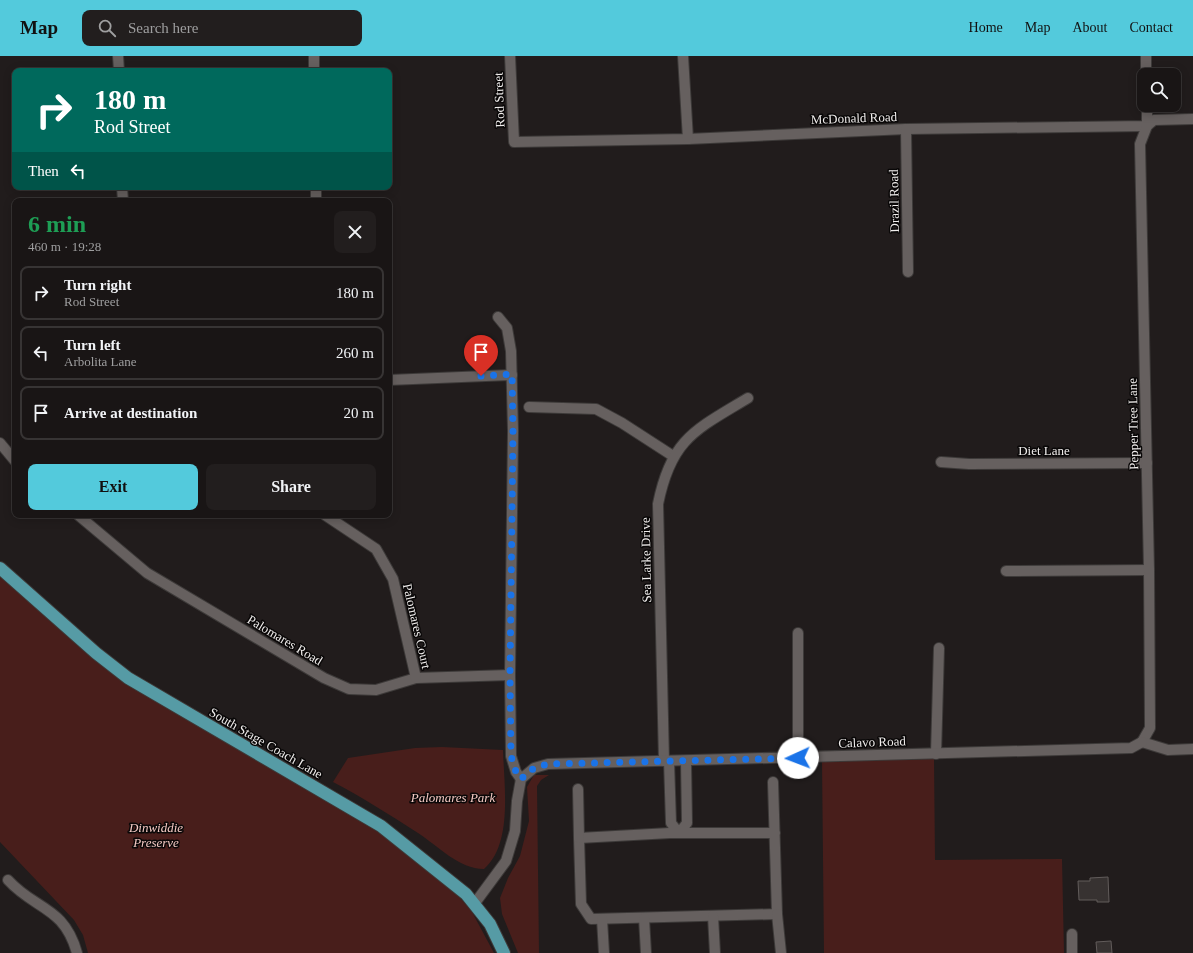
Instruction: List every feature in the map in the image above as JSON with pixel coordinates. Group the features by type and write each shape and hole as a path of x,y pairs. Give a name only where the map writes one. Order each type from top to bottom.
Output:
{"main road":[{"name":"South Stage Coach Lane","path":"0,568 96,653 128,678 381,826 411,849 474,903 490,924 504,953"}],"street":[{"path":"118,56 118,68"},
{"path":"314,56 314,68"},
{"name":"Rod Street","path":"510,56 514,142"},
{"path":"683,56 688,140"},
{"path":"1146,56 1146,68"},
{"name":"Pepper Tree Lane","path":"1142,742 1150,728 1149,570 1140,144 1147,126 1147,112"},
{"name":"McDonald Road","path":"514,142 688,140 906,129 1147,126 1154,120 1193,119"},
{"name":"Drazil Road","path":"906,129 908,272"},
{"path":"474,903 506,861 515,831 517,801 521,779 516,772 511,756 510,675 513,431 512,374 510,338 507,328 498,317"},
{"path":"392,380 512,374"},
{"name":"Sea Larke Drive","path":"679,833 672,823 666,761 658,504 662,486 673,456 696,430 748,398"},
{"path":"529,407 596,409 622,423 673,456"},
{"path":"0,443 12,457"},
{"name":"Diet Lane","path":"941,462 969,464 1147,463"},
{"name":"Palomares Road","path":"82,518 147,573 324,678 349,689 376,690 416,678 510,675"},
{"name":"Palomares Court","path":"330,518 376,549 393,578 416,678"},
{"path":"1006,571 1149,570"},
{"path":"798,633 798,758"},
{"path":"936,754 939,648"},
{"path":"1142,742 1168,750 1193,749"},
{"name":"Calavo Road","path":"521,779 534,768 548,764 1132,748 1142,742"},
{"path":"679,833 687,823 686,761"},
{"path":"773,782 777,914 780,953"},
{"path":"578,790 580,904 591,919 777,914"},
{"path":"579,838 679,833 775,832"},
{"path":"8,880 14,887 53,912 67,930 78,953"},
{"path":"713,916 715,953"},
{"path":"644,918 646,953"},
{"path":"602,919 604,953"},
{"path":"1072,934 1072,953"}],"green space":[{"name":"Dinwiddie Preserve","path":"0,576 134,685 365,821 451,887 472,912 494,953 88,953 83,935 74,920 0,842"},
{"name":"Palomares Park","path":"442,747 503,750 505,813 503,830 499,845 493,858 484,869 475,868 457,861 418,833 333,782 348,758 415,748"},
{"path":"934,759 935,860 1062,859 1064,953 824,953 822,761"},
{"path":"534,775 549,775 541,780 537,786 539,953 518,953 502,914 500,898 508,878 520,856 529,821 527,787"}],"building":[{"path":"1108,877 1109,902 1079,900 1078,881 1090,881 1090,878"},
{"path":"1111,941 1112,953 1097,953 1096,942"}],"route":[{"path":"481,376 512,374 513,431 510,675 511,756 516,772 521,779 534,768 548,764 798,758"}]}
